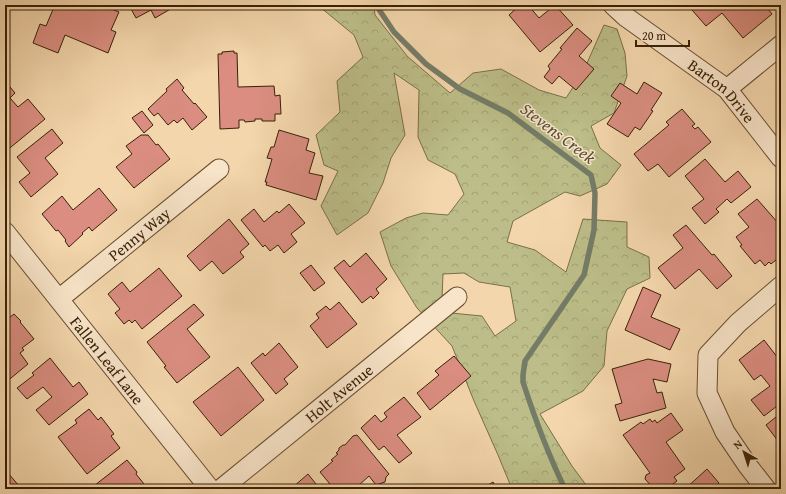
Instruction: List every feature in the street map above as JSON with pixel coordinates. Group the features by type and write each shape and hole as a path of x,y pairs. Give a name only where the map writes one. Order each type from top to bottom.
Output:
{"street":[{"name":"Barton Drive","path":"613,5 626,17 726,89 781,158"},
{"path":"726,89 781,45"},
{"name":"Penny Way","path":"59,299 219,169"},
{"name":"Fallen Leaf Lane","path":"5,232 210,489"},
{"path":"766,489 725,432 707,393 708,354 738,323 781,286"},
{"name":"Holt Avenue","path":"221,489 457,297"}],"green space":[{"path":"284,5 374,5 375,15 407,56 450,93 473,73 501,69 539,90 566,98 583,72 604,25 617,29 625,53 627,76 614,113 591,126 600,148 621,165 607,184 580,196 565,192 513,221 507,242 535,250 566,272 583,219 627,222 627,247 649,257 650,278 627,289 607,331 604,366 583,391 540,414 572,466 589,489 512,489 452,346 417,308 391,266 380,232 406,218 423,213 448,215 464,194 455,174 428,160 418,137 419,90 394,73 405,135 391,158 383,183 368,213 337,235 321,206 338,171 324,165 316,135 340,112 337,81 363,57 354,35 320,7 288,8","holes":["464,273 479,282 510,287 516,321 495,336 482,316 451,313 442,299 443,274"]}],"building":[{"path":"59,5 101,5 119,12 111,30 116,32 108,53 65,35 58,53 33,43 40,24 46,26 54,7 57,9"},
{"path":"132,5 173,5 174,7 155,18 151,10 136,18 130,7"},
{"path":"520,5 528,5 539,18 555,5 573,25 540,52 509,15"},
{"path":"699,5 765,5 772,14 743,38 722,13 706,26 692,10"},
{"path":"577,28 592,41 579,56 594,69 576,90 559,76 552,84 544,77 550,69 548,66 562,49 560,48"},
{"path":"234,51 234,53 237,53 238,87 274,86 275,96 280,95 281,114 275,114 275,121 262,121 262,119 255,119 255,121 245,122 244,120 239,120 239,128 220,129 218,54 222,54 222,52"},
{"path":"177,79 184,88 182,90 207,117 192,130 183,118 177,123 174,120 168,125 158,113 154,116 148,109"},
{"path":"5,81 15,93 10,98 18,107 28,99 45,119 5,152"},
{"path":"644,82 662,93 651,110 653,111 640,130 635,127 628,137 607,124 621,103 611,96 620,83 637,94"},
{"path":"682,109 695,124 692,126 695,129 698,127 711,142 669,177 658,164 648,171 634,154 669,125 666,122"},
{"path":"142,111 153,125 144,133 132,118"},
{"path":"52,129 63,143 45,158 58,174 31,197 19,182 30,173 17,157"},
{"path":"279,130 309,139 306,150 315,153 309,173 323,176 316,200 266,185 267,182 265,182 272,159 267,158 271,147 274,147"},
{"path":"141,135 148,135 156,145 158,144 170,159 134,188 116,167 132,154 126,146"},
{"path":"705,159 725,182 738,171 751,187 731,203 727,199 716,209 719,212 705,224 692,208 704,199 685,176"},
{"path":"99,188 117,210 92,231 89,227 69,247 65,241 66,240 58,230 56,231 42,214 62,196 73,210"},
{"path":"757,199 779,224 777,226 781,231 781,256 771,264 769,262 765,266 760,260 755,264 740,246 742,245 736,237 749,227 738,214"},
{"path":"289,204 305,223 291,234 297,242 284,253 278,245 270,251 265,245 263,247 241,220 254,209 264,222 277,211 279,213"},
{"path":"229,219 249,244 240,252 244,257 223,274 212,261 200,271 187,256"},
{"path":"686,225 712,255 714,254 732,276 717,289 699,269 675,289 658,268 683,248 673,235"},
{"path":"366,253 387,279 376,289 379,293 373,299 371,296 362,303 334,268 344,260 350,267"},
{"path":"311,265 325,283 314,291 300,273"},
{"path":"159,268 182,296 142,329 135,320 132,323 129,320 124,324 115,313 120,309 108,294 122,282 130,292"},
{"path":"643,287 661,295 651,317 680,329 670,350 625,330"},
{"path":"339,302 357,324 327,348 310,326 319,318 316,314 326,306 330,310"},
{"path":"194,304 204,315 187,329 210,357 177,383 147,342"},
{"path":"14,314 34,339 22,348 24,350 20,353 28,364 5,383 5,321"},
{"path":"764,340 781,362 781,403 764,416 751,400 770,386 761,375 754,380 739,360"},
{"path":"279,343 298,367 284,379 288,384 276,394 251,363 263,353 265,356"},
{"path":"454,356 471,376 430,410 417,393 439,375 435,371"},
{"path":"50,358 73,387 79,382 88,394 49,425 36,410 52,397 43,387 27,399 17,388 34,375 32,373"},
{"path":"648,359 671,364 667,382 653,379 657,393 662,392 666,408 620,421 615,405 622,403 612,369"},
{"path":"238,367 264,400 221,436 193,402"},
{"path":"404,397 421,417 397,435 412,453 399,463 384,446 379,450 361,428 375,415 381,422 387,417 384,413"},
{"path":"89,409 98,420 101,417 114,434 111,436 120,448 87,474 58,437 77,423 75,420"},
{"path":"671,413 683,430 666,442 685,469 674,477 677,481 666,489 654,489 645,479 646,475 650,473 623,435 641,422 643,424 650,419 652,422 655,420 657,423"},
{"path":"781,413 781,439 778,441 766,425"},
{"path":"357,435 389,474 386,477 385,482 376,485 369,476 358,486 360,489 334,489 320,472 333,461 331,460 338,454 336,453 339,448 345,445 353,436"},
{"path":"127,460 148,489 90,489"},
{"path":"707,469 719,483 713,489 685,489"},
{"path":"8,473 20,487 18,489 5,489 5,475"},
{"path":"308,474 320,489 295,489 293,487"},
{"path":"493,482 497,489 482,489"}],"waterway":[{"name":"Stevens Creek","path":"376,5 394,32 426,64 460,89 508,113 591,175 595,193 594,230 584,275 525,361 523,375 523,382 537,423 565,489"}]}
